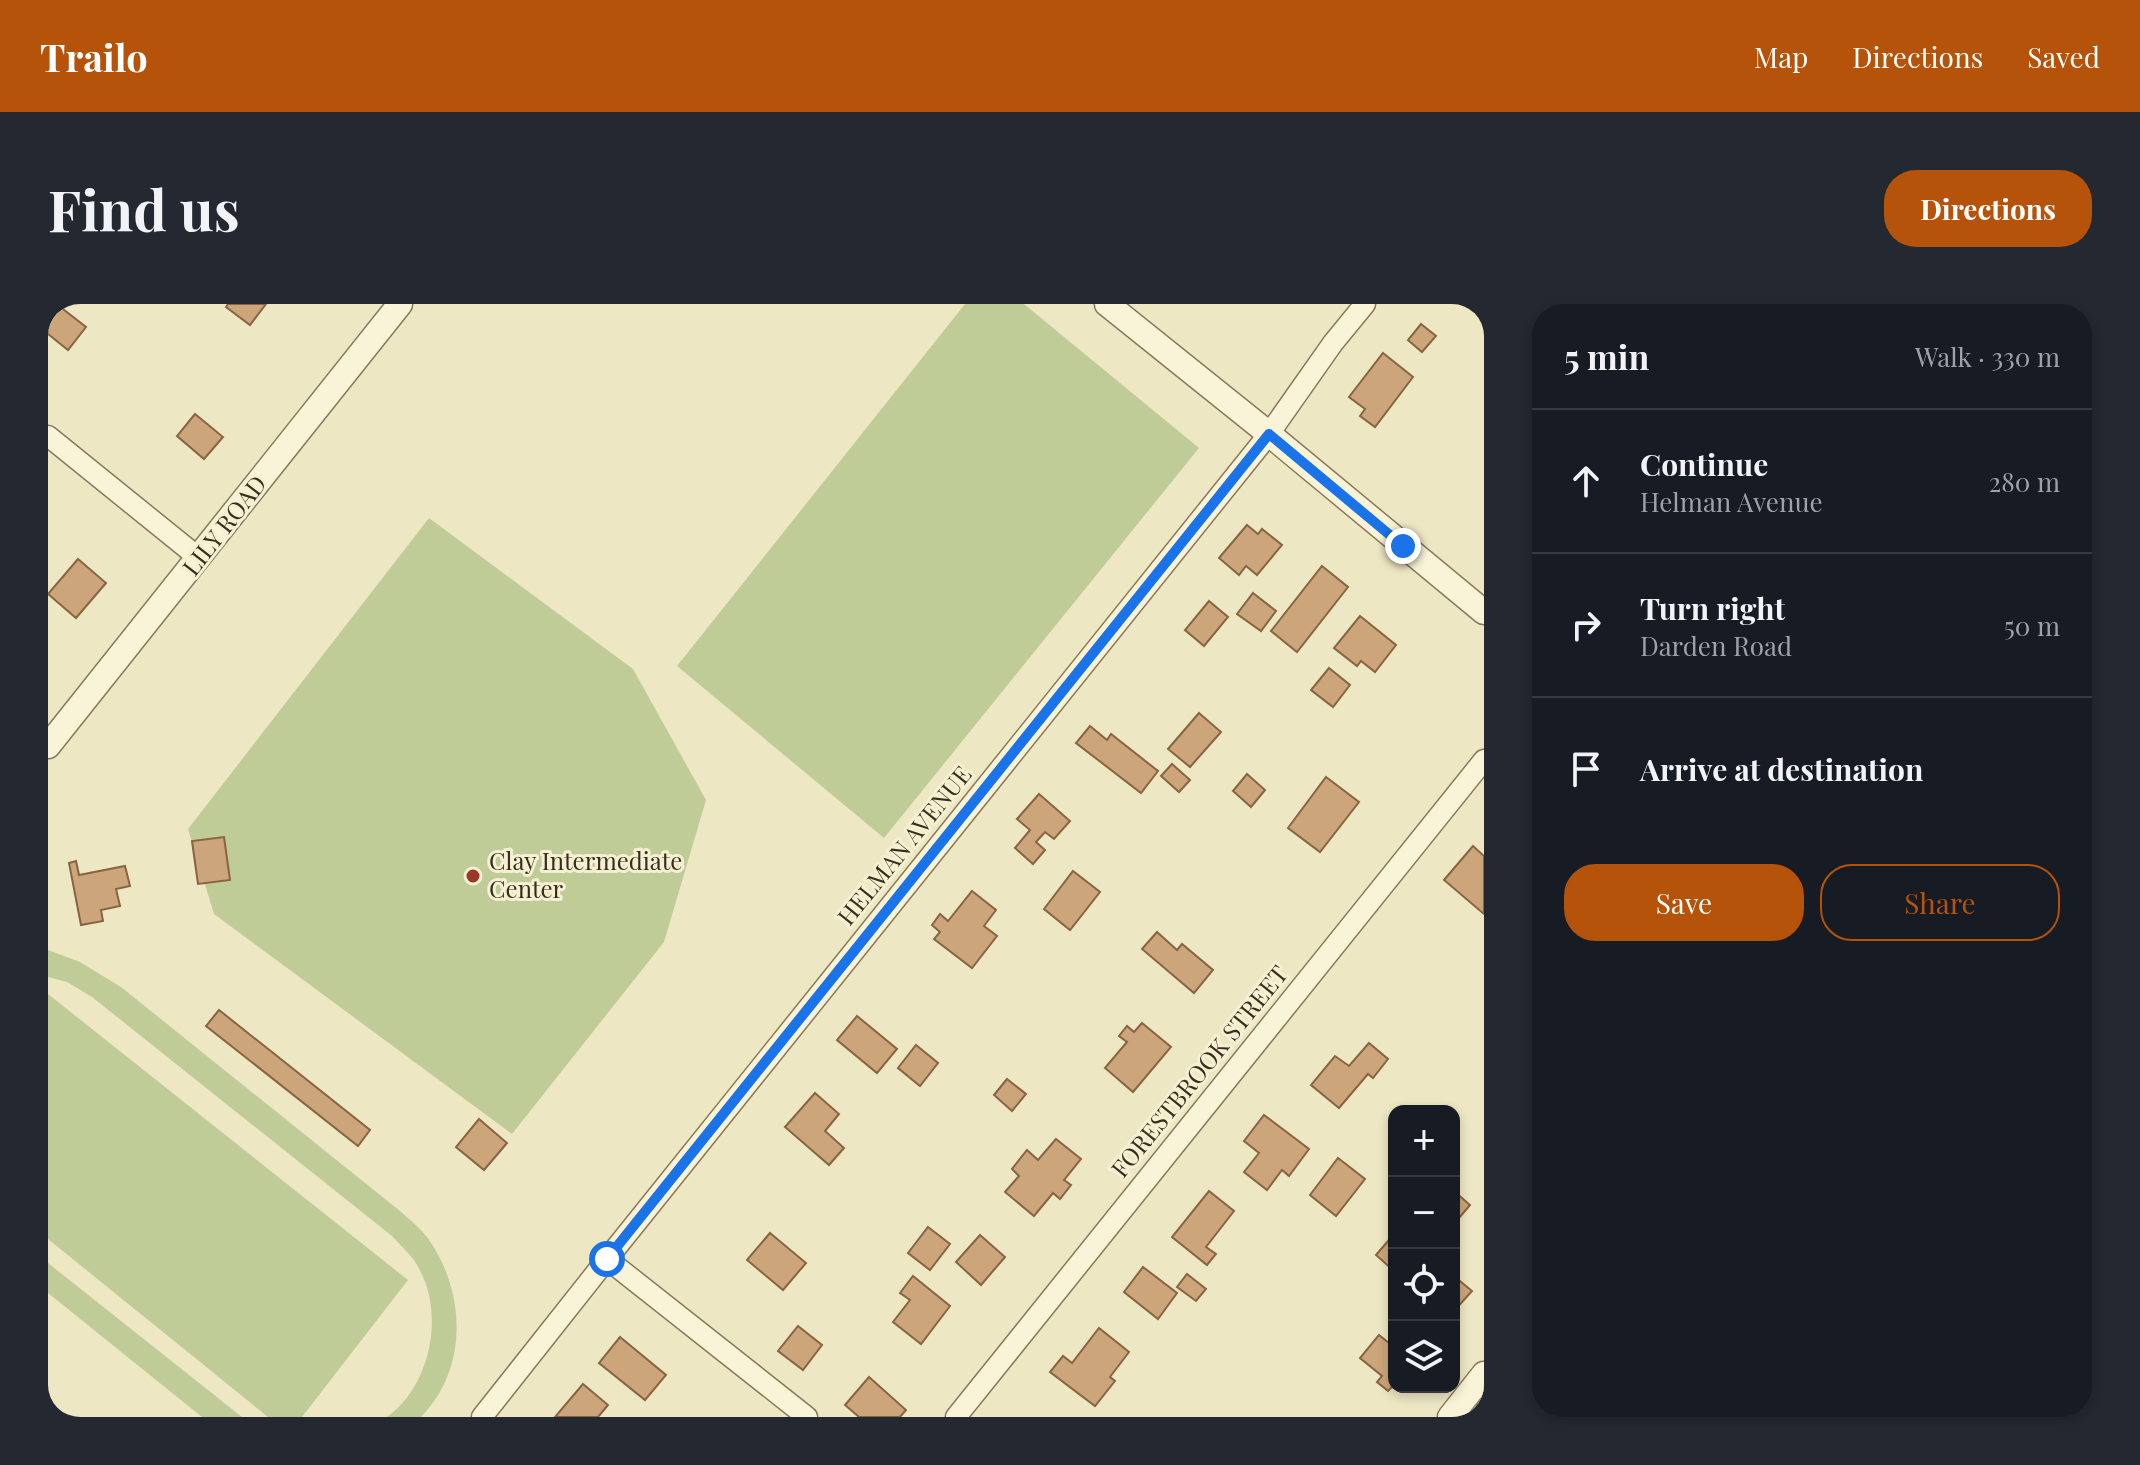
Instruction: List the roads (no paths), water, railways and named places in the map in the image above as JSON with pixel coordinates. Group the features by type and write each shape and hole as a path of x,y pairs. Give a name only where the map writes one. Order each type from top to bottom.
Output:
{"street":[{"name":"LILY ROAD","path":"48,746 400,304"},
{"path":"1107,304 1484,612"},
{"name":"HELMAN AVENUE","path":"482,1417 1269,434 1333,343 1365,304"},
{"path":"48,436 199,558"},
{"name":"FORESTBROOK STREET","path":"956,1417 1484,760"},
{"path":"607,1259 807,1417"},
{"path":"1450,1417 1484,1374"}],"place":[{"name":"Clay Intermediate Center","path":"473,876"}]}
